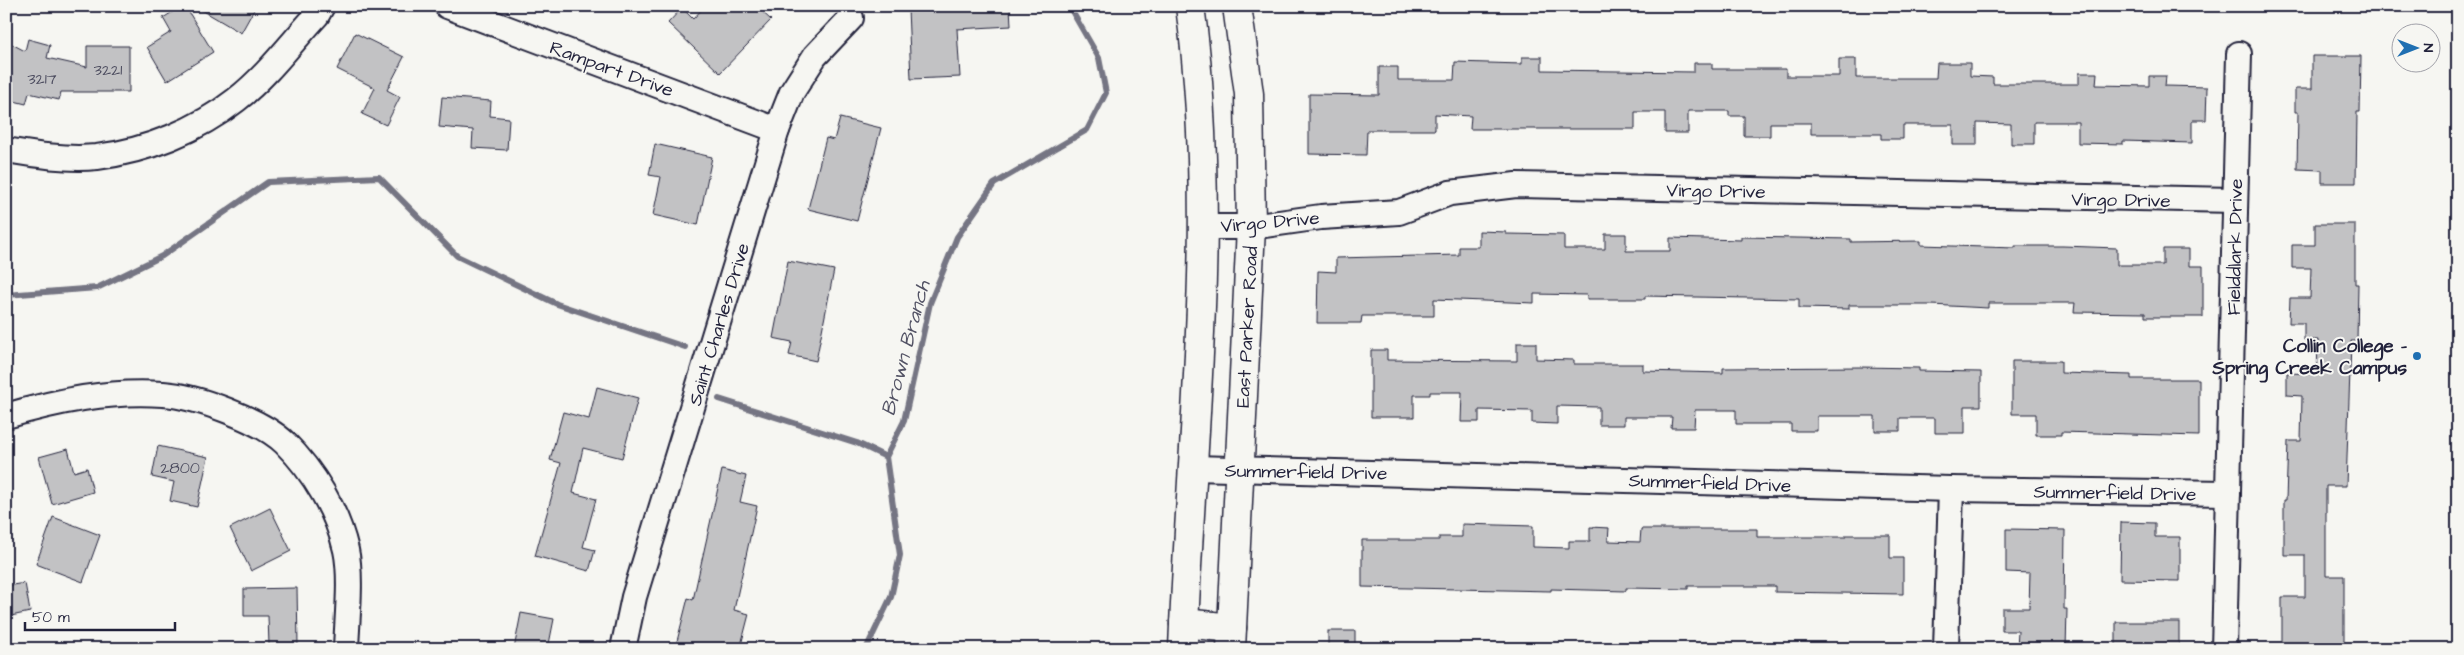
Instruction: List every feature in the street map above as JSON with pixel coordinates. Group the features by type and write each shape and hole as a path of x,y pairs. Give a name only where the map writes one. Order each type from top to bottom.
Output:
{"main road":[{"path":"1190,6 1200,103 1202,227 1193,468 1183,636 1232,638"},
{"name":"East Parker Road","path":"1232,638 1238,469 1251,227 1252,151 1249,94 1236,6"}],"street":[{"path":"6,150 47,157 96,157 146,147 192,127 236,100 270,68 322,6"},
{"name":"Rampart Drive","path":"447,6 777,130"},
{"name":"Saint Charles Drive","path":"624,649 634,597 777,130 792,92 815,56 851,18"},
{"name":"Fielddlark Drive","path":"2224,649 2239,54"},
{"name":"Virgo Drive","path":"1202,227 1251,227 1322,217 1399,212 1450,193 1516,185 2235,200"},
{"path":"6,416 72,399 164,394 208,402 248,420 284,442 311,475 334,510 347,552 346,649"},
{"name":"Summerfield Drive","path":"1193,468 1951,489 2228,493"},
{"path":"1946,649 1951,489"}],"building":[{"path":"185,6 213,52 167,81 147,47 171,32 163,18"},
{"path":"195,6 256,6 241,33"},
{"path":"705,6 756,6 771,20 720,73 668,23 682,8 693,19"},
{"path":"1010,6 1011,26 957,29 960,77 911,79 908,9"},
{"path":"355,33 404,57 387,90 400,97 386,125 362,114 375,88 337,69"},
{"path":"28,39 50,45 47,58 87,67 87,46 129,46 129,92 61,92 59,100 29,93 26,104 6,99 6,41 25,51"},
{"path":"2312,56 2361,56 2360,112 2357,112 2356,183 2322,183 2322,170 2297,169 2298,112 2295,112 2295,89 2312,89"},
{"path":"1522,57 1542,57 1542,70 1694,72 1694,63 1712,63 1712,69 1786,69 1786,76 1839,76 1839,59 1856,59 1856,78 1936,78 1937,63 1970,63 1970,76 1993,77 1993,84 2079,84 2079,73 2097,73 2096,85 2149,86 2149,76 2166,76 2165,86 2207,87 2206,120 2192,120 2192,143 2123,141 2123,144 2078,143 2078,122 2034,122 2034,144 2011,144 2011,124 1977,123 1977,145 1953,145 1953,125 1903,125 1903,139 1881,139 1881,134 1811,134 1811,123 1770,123 1770,136 1744,136 1744,116 1729,116 1729,111 1688,111 1688,133 1665,133 1665,112 1635,112 1635,129 1470,129 1471,116 1435,114 1435,130 1367,130 1366,155 1309,154 1309,94 1379,95 1379,67 1398,67 1398,80 1454,80 1455,62 1522,64"},
{"path":"442,97 491,101 490,116 509,118 507,150 472,148 473,130 439,127"},
{"path":"840,118 881,128 857,221 808,209 826,138 834,140"},
{"path":"655,144 712,157 698,225 653,215 661,177 649,175"},
{"path":"2315,224 2355,224 2355,284 2358,284 2357,341 2351,341 2346,486 2326,486 2326,576 2344,576 2344,649 2282,649 2282,597 2305,597 2305,555 2284,555 2284,500 2286,500 2288,441 2301,441 2302,396 2287,395 2287,373 2317,374 2318,340 2304,340 2304,323 2289,323 2290,298 2310,298 2311,268 2292,268 2292,245 2315,245"},
{"path":"1479,231 1506,232 1506,234 1564,235 1564,249 1605,249 1605,234 1626,234 1626,251 1670,251 1670,238 1741,240 1741,237 1851,239 1851,242 1921,241 1921,245 2015,248 2015,246 2063,246 2117,248 2117,265 2163,265 2163,249 2189,249 2189,266 2203,266 2203,317 2145,317 2145,313 2074,312 2075,303 1988,303 1988,308 1931,305 1849,305 1849,309 1799,308 1799,299 1645,296 1645,299 1587,299 1587,295 1534,294 1534,303 1434,299 1434,316 1362,316 1361,323 1317,323 1318,271 1336,272 1336,258 1459,255 1459,247 1479,247"},
{"path":"788,261 834,270 816,361 789,355 792,342 773,338"},
{"path":"1517,343 1536,343 1536,359 1574,360 1574,364 1643,364 1643,371 1723,373 1723,368 1860,367 1919,368 1919,371 1981,372 1981,406 1965,406 1965,433 1935,433 1935,418 1900,418 1900,431 1875,431 1875,416 1817,416 1817,431 1791,431 1791,424 1736,424 1736,410 1695,410 1694,428 1671,428 1672,417 1624,417 1624,425 1599,425 1599,407 1557,406 1557,424 1532,423 1532,411 1479,410 1479,422 1461,422 1462,392 1430,392 1430,395 1414,395 1414,417 1371,417 1371,350 1387,350 1387,360 1517,361"},
{"path":"2012,361 2061,361 2061,373 2131,375 2131,379 2199,379 2199,436 2061,432 2061,435 2036,435 2036,414 2012,414"},
{"path":"597,387 638,398 622,458 583,448 573,493 596,499 583,547 595,550 589,571 535,556 561,463 550,460 563,412 589,419"},
{"path":"158,446 208,457 197,507 170,501 174,482 152,477"},
{"path":"68,449 74,472 87,468 93,492 52,504 39,457"},
{"path":"722,470 746,476 740,502 757,506 734,610 749,614 740,649 675,649 688,598 693,600"},
{"path":"270,508 291,551 251,571 230,528"},
{"path":"53,517 100,535 83,582 36,564"},
{"path":"2121,522 2155,523 2155,537 2180,537 2180,581 2120,580"},
{"path":"1462,524 1533,526 1533,547 1569,548 1569,541 1590,541 1590,527 1609,528 1608,541 1640,542 1641,529 1757,529 1757,537 1890,535 1890,558 1903,558 1903,594 1775,592 1775,586 1688,586 1688,589 1626,588 1626,591 1362,587 1362,540 1439,540 1439,537 1462,537"},
{"path":"2006,529 2065,530 2064,609 2067,609 2066,649 2017,649 2018,631 2002,631 2002,608 2029,608 2030,573 2006,572"},
{"path":"25,583 30,612 6,617 6,586"},
{"path":"297,588 298,645 269,645 268,616 244,616 244,589"},
{"path":"521,613 554,619 548,649 514,649"},
{"path":"2116,622 2179,622 2179,649 2116,649"},
{"path":"1328,631 1355,631 1355,649 1328,649"}],"waterway":[{"name":"Brown Branch","path":"866,649 891,597 900,555 886,457 904,421 930,303 957,237 994,184 1087,130 1106,93 1099,58 1069,6"},
{"path":"6,295 97,288 162,256 268,182 379,177 457,256 557,304 685,347"},
{"path":"719,399 857,443 886,457"}],"place":[{"name":"Collin College - Spring Creek Campus","path":"2417,356"}]}
